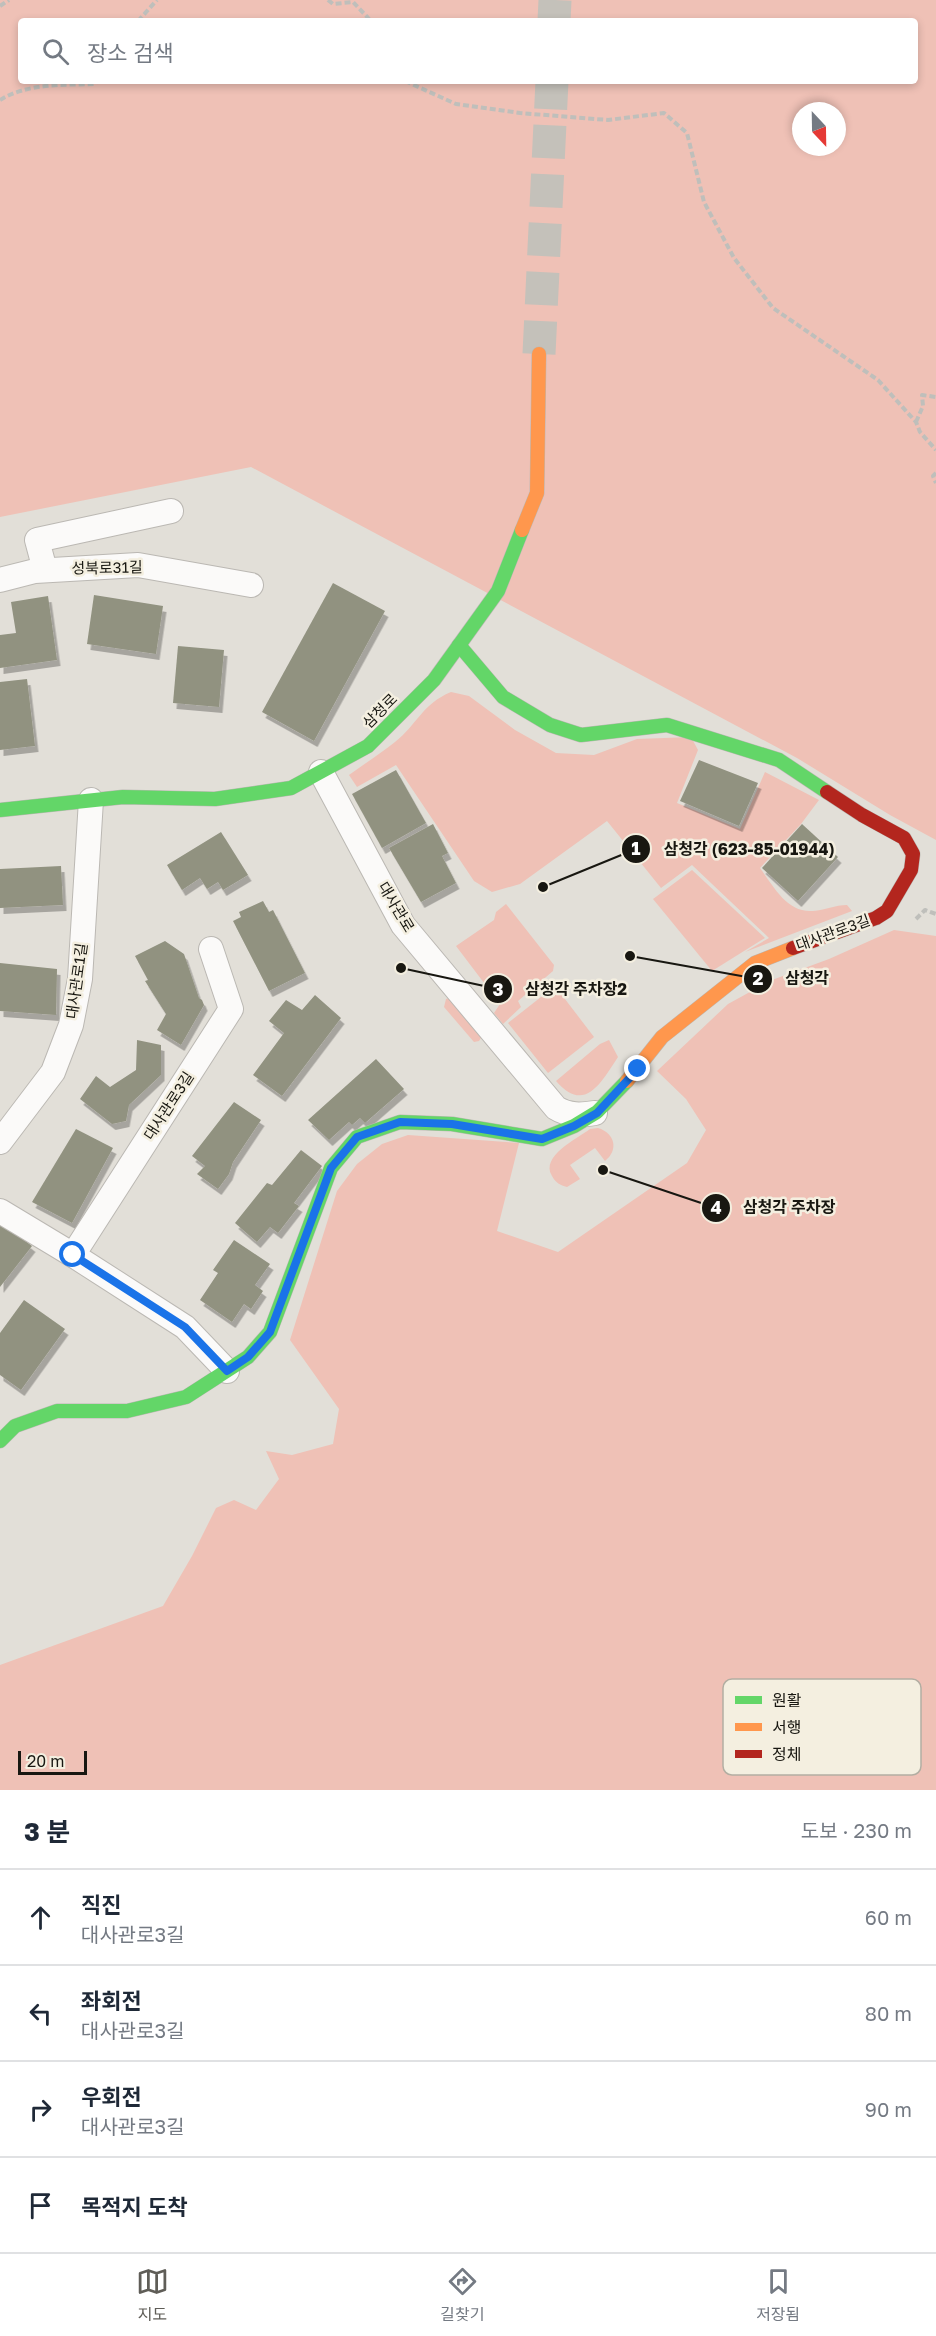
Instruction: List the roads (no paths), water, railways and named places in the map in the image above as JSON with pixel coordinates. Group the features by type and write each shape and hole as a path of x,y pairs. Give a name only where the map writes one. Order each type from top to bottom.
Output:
{"street":[{"name":"삼청로","path":"0,810 123,797 215,799 291,788 368,746 434,680 498,591 537,493 539,354"},
{"path":"45,570 37,540 171,511"},
{"name":"성북로31길","path":"0,580 35,570 138,565 251,585"},
{"name":"대사관로3길","path":"0,1441 15,1426 57,1411 128,1411 186,1397 248,1357 270,1332 331,1168 357,1137 400,1122 452,1124 542,1139 574,1126 597,1113 638,1069 662,1037 754,963 876,918 887,911 911,870 913,854 903,838 862,815 778,760 667,725 581,735 550,725 503,697 459,645"},
{"name":"대사관로","path":"321,772 404,925 556,1108 580,1115 597,1113"},
{"name":"대사관로1길","path":"0,1142 53,1072 71,1025 80,979 91,800"},
{"name":"대사관로3길","path":"73,1255 231,1010 211,950"},
{"path":"0,1211 185,1327 227,1371"}],"tunnel":[{"path":"554,18 555,0"},
{"path":"539,354 552,84"}],"place":[{"name":"삼청각 (623-85-01944)","path":"543,887"},
{"name":"삼청각","path":"630,956"},
{"name":"삼청각 주차장2","path":"401,968"},
{"name":"삼청각 주차장","path":"603,1170"}]}
